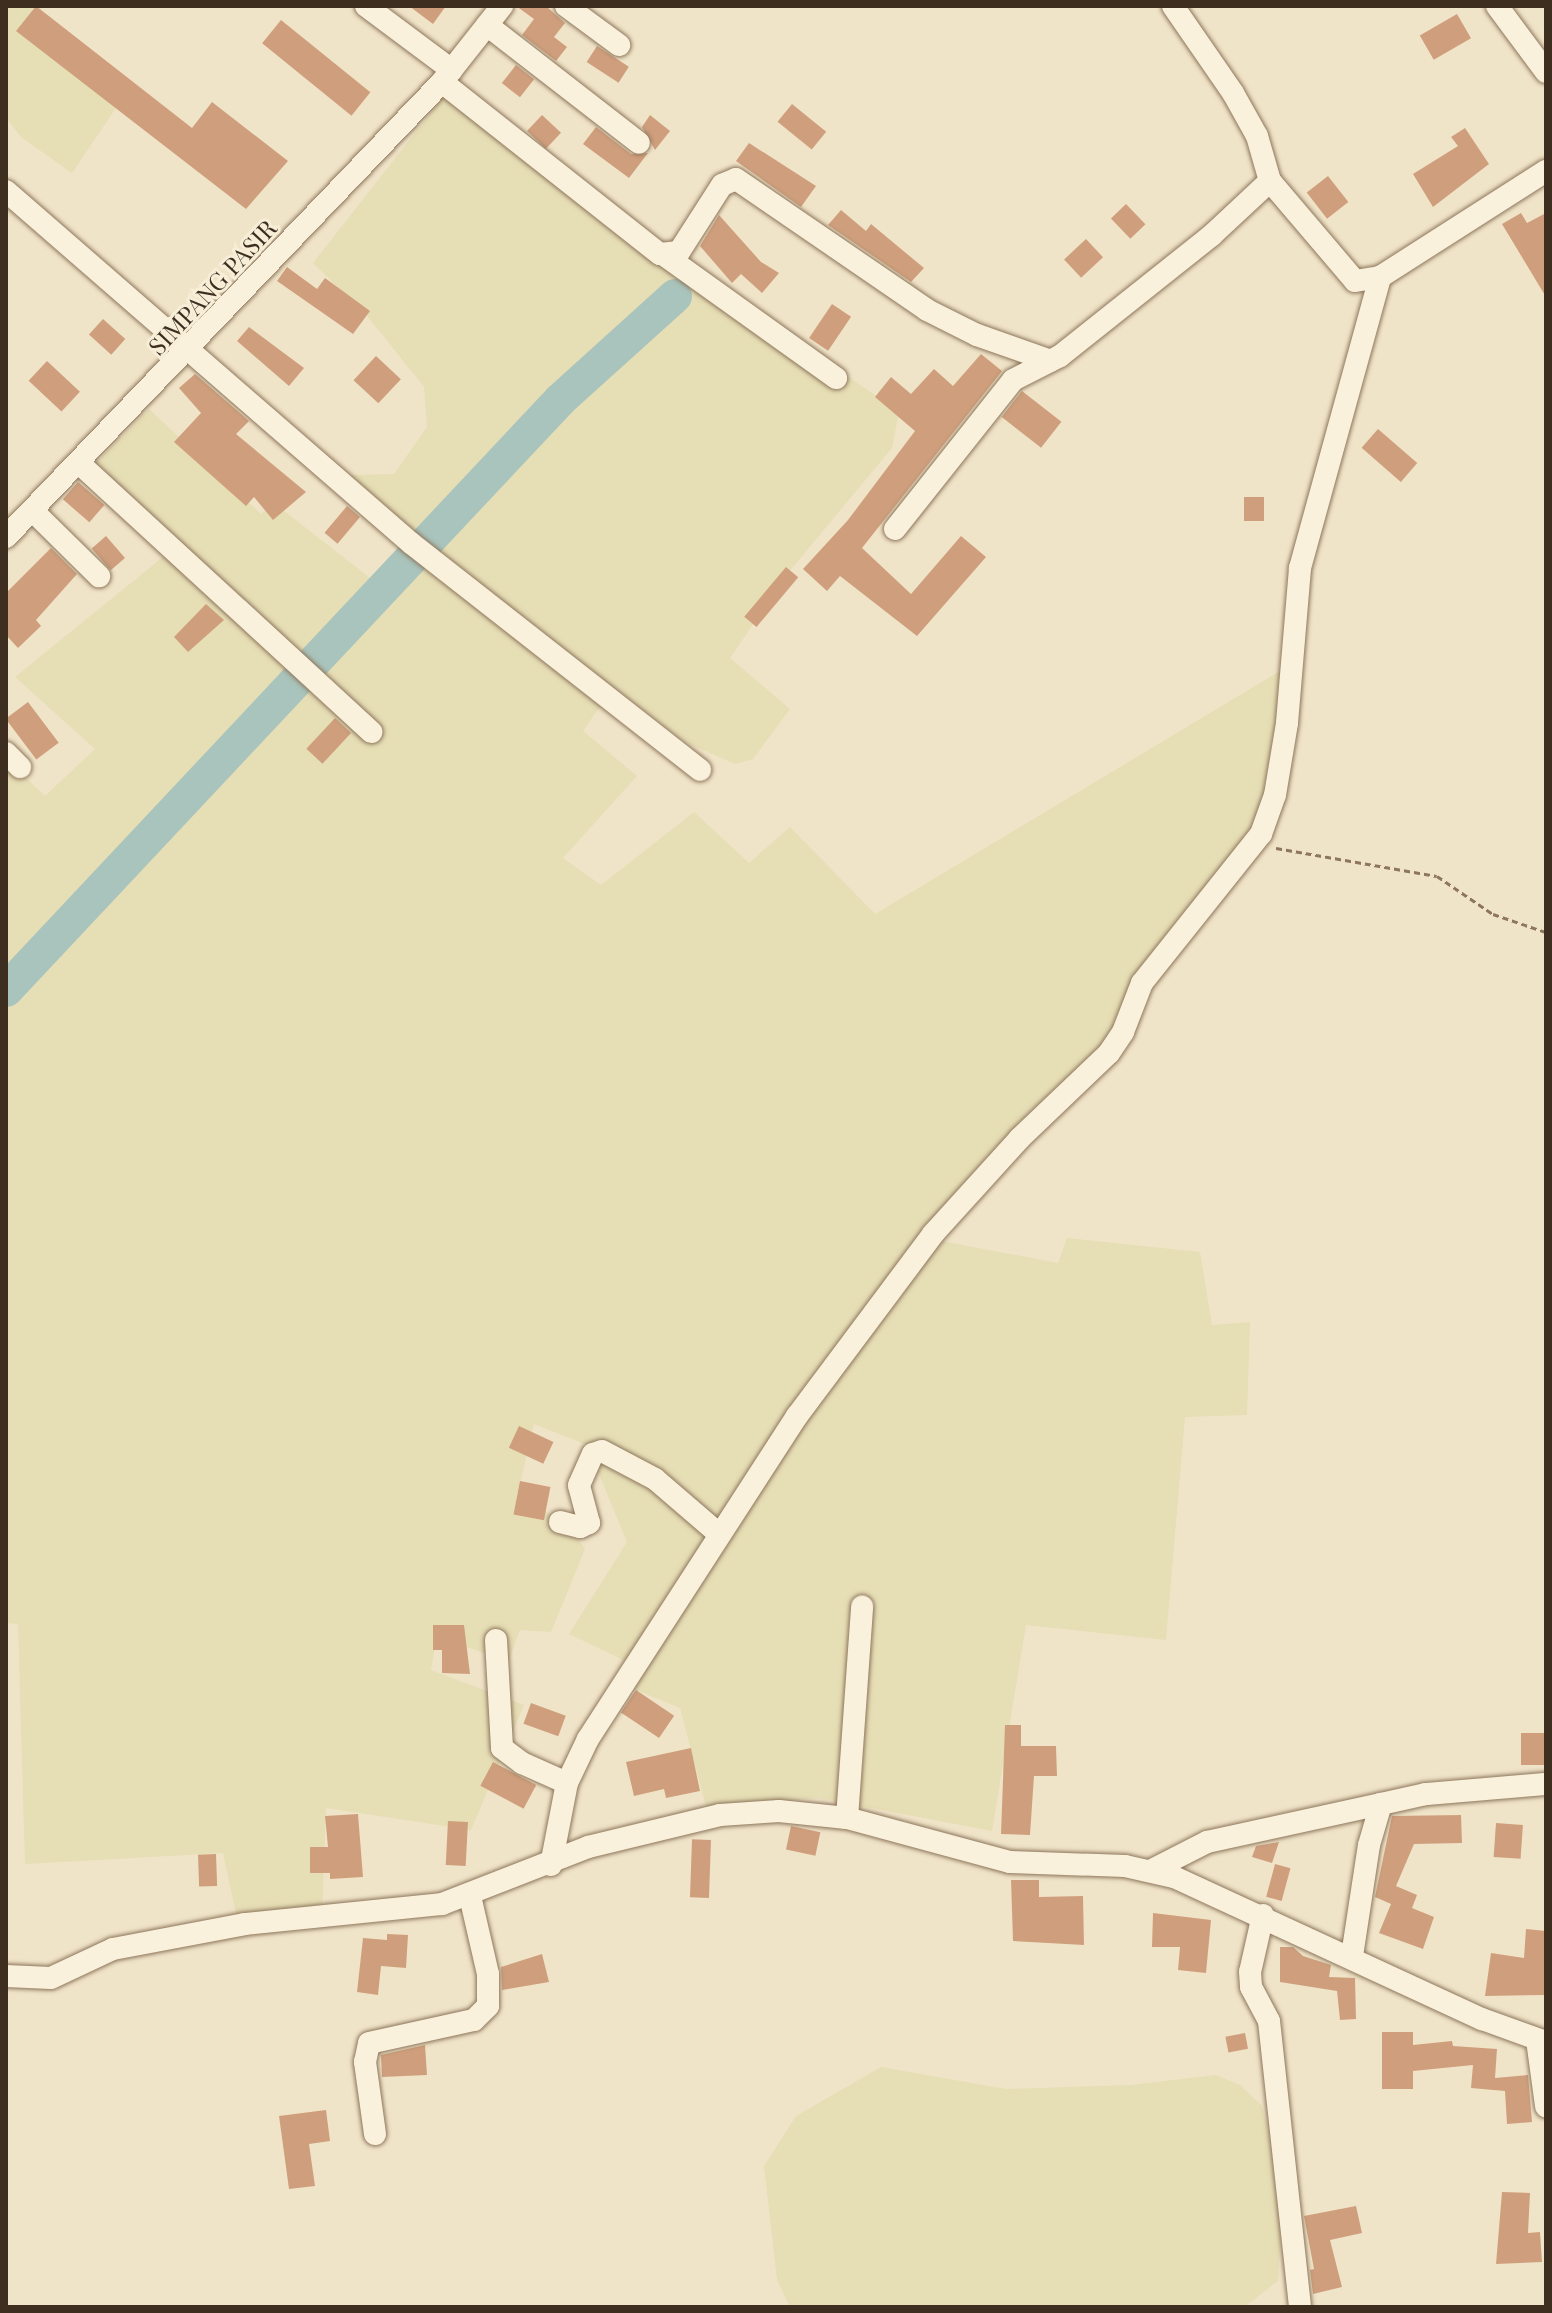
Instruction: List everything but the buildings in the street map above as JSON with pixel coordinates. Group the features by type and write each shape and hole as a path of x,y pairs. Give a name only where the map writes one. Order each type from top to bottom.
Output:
{"street":[{"path":"366,6 652,250 667,257 836,378"},
{"name":"SIMPANG PASIR","path":"6,537 80,464 447,76 502,6"},
{"path":"566,6 619,45"},
{"path":"1173,6 1233,93 1257,136 1270,181 1347,276 1363,283 1380,277 1546,171"},
{"path":"1497,6 1546,72"},
{"path":"487,25 639,143"},
{"path":"667,257 679,252 722,185 736,179 927,310 977,335 1051,361"},
{"path":"895,529 1000,393 1051,361 1212,235 1270,181"},
{"path":"6,191 187,352 409,542 700,770"},
{"path":"551,1865 567,1783 588,1739 797,1416 933,1234 1019,1139 1109,1053 1123,1032 1142,983 1220,880 1254,844 1269,816 1287,723 1300,568 1380,277"},
{"path":"80,464 371,732"},
{"path":"33,511 99,576"},
{"path":"560,1522 580,1527 589,1523 579,1485 593,1454 602,1451 655,1479 719,1534"},
{"path":"847,1818 862,1607"},
{"path":"496,1640 502,1748 522,1763 567,1783"},
{"path":"1152,1870 1207,1842 1426,1794 1546,1784"},
{"path":"1352,1956 1369,1845 1381,1804"},
{"path":"6,1976 51,1978 113,1949 245,1924 379,1913 470,1896 551,1865 588,1847 720,1815 779,1811 847,1818 1010,1862 1152,1870 1263,1915 1458,2008 1542,2041 1546,2106"},
{"path":"375,2134 365,2062 369,2043 474,2020 488,2006 488,1974 470,1896"},
{"path":"1263,1915 1250,1972 1251,1987 1269,2021 1300,2307"}],"path":[{"path":"1254,844 1331,862 1429,874 1455,885 1493,914 1546,932"}],"shaded area":[{"path":"6,6 43,6 25,30 118,105 72,173 21,137 6,118"},
{"path":"444,96 899,412 892,448 788,573 730,658 790,709 753,759 735,764 685,742 355,489 352,475 394,474 427,427 424,387 368,317 313,263"},
{"path":"149,409 261,514 274,503 379,585 411,551 601,705 583,731 637,776 563,858 601,885 694,812 749,863 790,827 875,914 1300,659 1270,838 1135,1011 936,1240 1058,1263 1067,1238 1200,1252 1212,1325 1250,1322 1247,1415 1185,1417 1166,1640 1026,1625 992,1831 819,1798 706,1807 680,1708 631,1688 638,1667 569,1634 627,1542 587,1445 534,1424 516,1500 567,1521 585,1549 551,1632 520,1630 508,1662 437,1636 431,1670 524,1705 471,1830 326,1808 322,1914 238,1923 223,1853 25,1864 18,1624 6,1623 6,759 45,796 95,749 15,677 174,548 92,467"},
{"path":"881,2067 1006,2089 1130,2085 1216,2075 1240,2085 1262,2106 1283,2185 1278,2281 1244,2307 790,2307 777,2280 764,2166 796,2116"}],"waterway":[{"path":"6,990 560,400 675,296"}]}
